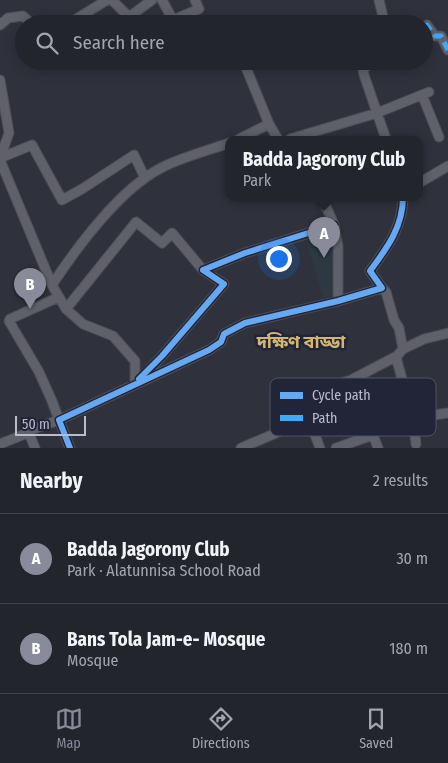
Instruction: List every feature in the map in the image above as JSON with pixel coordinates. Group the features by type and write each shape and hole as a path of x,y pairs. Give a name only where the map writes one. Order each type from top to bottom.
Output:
{"street":[{"path":"83,15 107,0"},
{"path":"112,0 126,15"},
{"path":"131,15 152,0"},
{"path":"162,0 170,15"},
{"path":"185,15 199,9 195,0"},
{"path":"379,0 383,15"},
{"path":"0,25 8,18 15,17"},
{"path":"433,33 435,36 441,36 448,50"},
{"path":"247,70 269,124 276,136"},
{"path":"364,70 385,136"},
{"path":"0,80 9,132 0,159 52,285 66,309 83,324 113,336 135,361 135,384"},
{"path":"308,136 377,113 426,93 439,137"},
{"path":"245,136 269,124"},
{"path":"52,285 86,238 118,200 145,178 161,168 225,144"},
{"path":"0,159 32,145 62,200 134,155 145,178"},
{"path":"423,181 447,169"},
{"path":"324,201 334,225 338,246 338,301"},
{"path":"402,378 397,361 400,352 399,328 394,320 386,292 370,271 398,229 403,201"},
{"path":"66,309 136,222 162,243 172,233 203,270 224,284 162,356 135,384"},
{"path":"203,270 245,253 334,225"},
{"path":"0,444 59,420 209,350 221,342 224,334 245,323 338,301 382,288"},
{"path":"59,297 9,321 39,372 70,448"},
{"path":"354,378 424,339 448,333"},
{"path":"28,431 35,448"},
{"path":"241,448 270,436"},
{"path":"315,436 320,448"},
{"path":"336,448 369,436"},
{"path":"415,436 416,444"}],"shaded area":[{"path":"331,230 336,245 337,293 323,298 305,238"}],"marked path":[{"path":"433,33 435,36 441,36 448,50"}],"cycle path":[{"path":"70,448 59,420 209,350 221,342 224,334 245,323 338,301 382,288 370,271 393,237 400,218 403,201"},
{"path":"139,379 162,356 224,284 203,270 245,253 334,225"}],"place":[{"name":"Badda Jagorony Club","path":"324,258"},
{"name":"Bans Tola Jam-e- Mosque","path":"30,309"}],"district":[{"name":"দক্ষিণ বাড্ডা","path":"301,342"}]}
